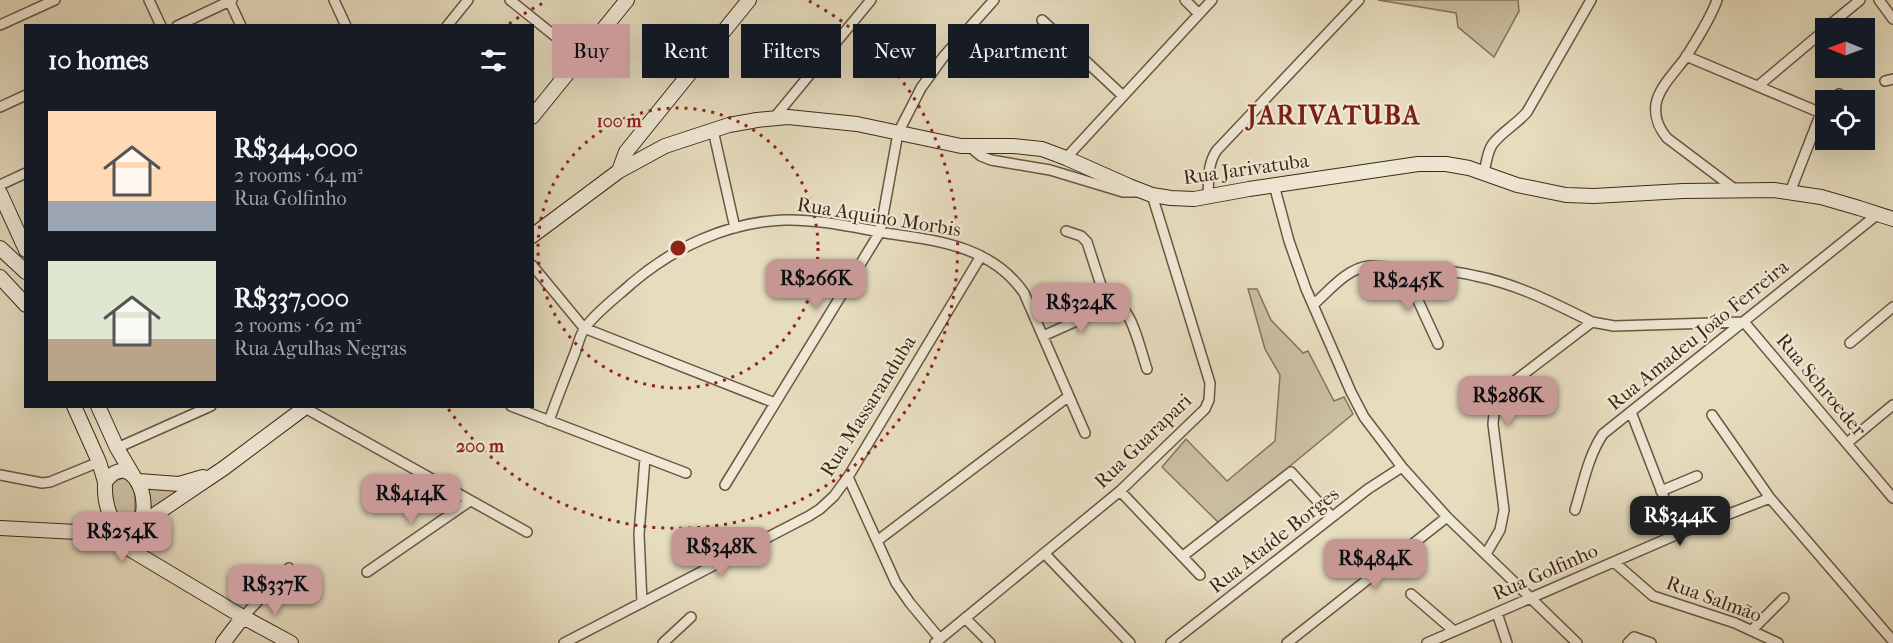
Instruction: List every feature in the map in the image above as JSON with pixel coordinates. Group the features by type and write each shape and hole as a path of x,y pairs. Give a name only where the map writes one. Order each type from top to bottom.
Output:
{"main road":[{"path":"608,24 627,0"},
{"path":"619,171 626,152 749,0"},
{"path":"534,115 564,78"},
{"name":"Rua Jarivatuba","path":"534,235 619,171 665,146 714,130 774,118 828,120 871,127 948,145 1041,149 1148,193 1184,199 1425,164 1457,165 1523,187 1578,196 1736,190 1790,192 1838,201 1893,219"},
{"path":"0,193 24,246"},
{"path":"0,248 24,270"},
{"path":"0,277 24,303"},
{"path":"75,408 99,462 105,482 104,494 124,525 155,564"},
{"path":"99,408 117,448 142,490 144,513 124,525 101,523 101,536"},
{"path":"101,536 224,468 305,408"},
{"path":"105,482 114,472 123,471 136,478 179,484 194,481 224,468"},
{"path":"124,525 131,550"},
{"path":"0,528 101,536 131,550 291,643"},
{"path":"223,643 243,617"}],"street":[{"path":"0,25 55,0"},
{"path":"149,0 160,24"},
{"path":"181,24 230,0 240,24"},
{"path":"334,0 345,24"},
{"path":"449,24 468,0"},
{"path":"510,0 552,34"},
{"path":"774,118 871,0"},
{"path":"725,484 880,232 898,133 921,88 994,0"},
{"path":"1185,0 1199,14"},
{"path":"1066,158 1212,0"},
{"path":"1208,196 1209,165 1217,150 1359,0"},
{"path":"1484,173 1491,147 1527,112 1591,0"},
{"path":"1718,0 1686,56 1660,93 1656,102 1656,120 1659,128 1677,148 1736,190"},
{"path":"1839,18 1860,0"},
{"path":"1879,0 1893,19"},
{"path":"1042,20 1123,96"},
{"path":"1758,86 1815,38"},
{"path":"1686,56 1815,107"},
{"path":"0,107 24,96"},
{"path":"714,130 735,228"},
{"path":"1790,192 1815,130"},
{"path":"970,147 981,156 991,160 1050,170 1123,192 1148,193"},
{"path":"0,185 24,174"},
{"path":"1274,185 1289,241 1313,305 1357,404 1372,429 1402,467 1447,517 1577,643"},
{"name":"Rua Guarapari","path":"938,641 1120,491 1200,415 1209,400 1211,390 1197,339 1148,193"},
{"name":"Rua Amadeu João Ferreira","path":"1575,510 1597,443 1603,434 1878,214"},
{"name":"Rua Aquino Morbis","path":"549,421 584,328 655,264 682,248 735,228 766,222 795,220 822,222 945,243 981,256 1004,271 1018,285 1085,433"},
{"path":"1066,231 1082,236 1087,242 1108,307"},
{"name":"Rua Massaranduba","path":"564,643 820,509 834,496 848,477 981,256"},
{"path":"1313,305 1350,272 1369,266 1460,273 1494,280 1546,300 1592,322 1614,326 1744,322"},
{"path":"534,267 584,328 775,404"},
{"path":"1403,268 1438,344"},
{"path":"1043,336 1108,307 1121,308 1127,315 1147,369"},
{"path":"1850,343 1893,307"},
{"path":"1486,554 1500,530 1504,510 1493,424 1495,404 1508,386 1592,322"},
{"name":"Rua Schroeder","path":"1744,322 1893,498"},
{"path":"877,541 1069,396"},
{"path":"1847,443 1893,405"},
{"path":"117,448 207,408"},
{"path":"308,408 526,532"},
{"path":"516,408 686,473"},
{"path":"1631,412 1678,534"},
{"path":"1712,415 1770,498 1893,641"},
{"path":"642,603 639,534 645,458"},
{"path":"0,475 42,483 50,482 99,462"},
{"name":"Rua Ataíde Borges","path":"1171,643 1368,489 1402,467"},
{"path":"1183,556 1291,472 1332,517"},
{"path":"1661,491 1697,476"},
{"path":"848,477 902,592 938,641"},
{"path":"1120,491 1200,575"},
{"name":"Rua Golfinho","path":"1426,643 1678,534 1770,498"},
{"path":"367,572 470,501"},
{"path":"1287,643 1447,517"},
{"path":"1046,554 1130,643"},
{"name":"Rua Salmão","path":"1614,562 1653,596 1752,630 1778,643"},
{"path":"243,617 289,568"},
{"path":"1411,594 1454,631"},
{"path":"1752,630 1784,598"},
{"path":"1497,613 1507,643"},
{"path":"663,643 691,617"},
{"path":"965,618 990,643"},
{"path":"1628,643 1634,637 1651,643"}],"shaded area":[{"path":"1378,0 1518,0 1519,11 1494,57 1458,27 1456,13"},
{"path":"1248,289 1257,289 1271,320 1303,353 1308,351 1334,401 1344,397 1353,414 1218,522 1162,467 1186,439 1227,481 1275,441 1280,375 1265,349"},
{"path":"128,479 135,490 135,517 128,521 116,511 111,486 116,480"},
{"path":"187,486 152,510 146,487"}],"district":[{"name":"JARIVATUBA","path":"1334,115"}]}
